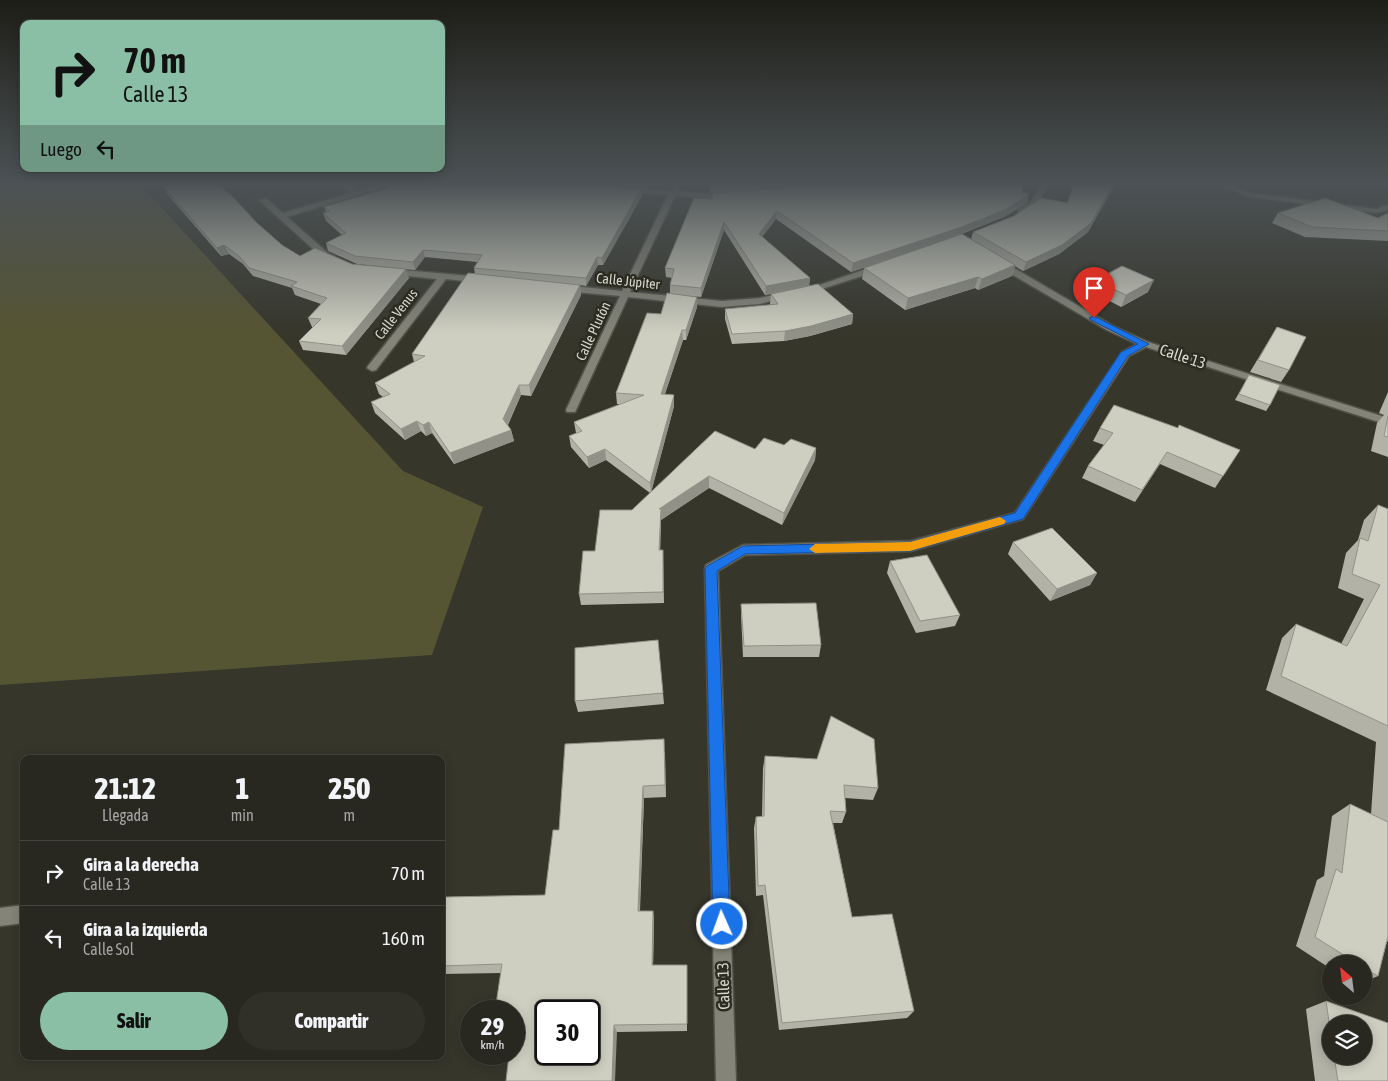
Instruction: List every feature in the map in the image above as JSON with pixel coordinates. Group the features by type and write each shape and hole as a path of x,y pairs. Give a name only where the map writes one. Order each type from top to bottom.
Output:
{"street":[{"path":"301,233 326,256 341,262"},
{"name":"Calle Plutón","path":"571,410 654,233"},
{"path":"993,260 1110,328 1145,344"},
{"name":"Calle Júpiter","path":"549,287 722,304 760,301 809,291 884,265"},
{"path":"385,271 491,281"},
{"name":"Calle Venus","path":"372,368 443,277"},
{"name":"Calle 13","path":"726,1081 711,569 743,550 910,546 1019,516 1125,354 1145,344 1388,422"},
{"path":"0,916 20,914"}],"shaded area":[{"path":"0,233 185,233 403,471 483,507 432,655 0,685"}],"building":[{"path":"204,233 269,233 282,245 300,256 315,248 352,264 406,269 342,346 299,341 321,319 308,318 327,298 291,286 297,282 249,268 239,256 224,245 217,248"},
{"path":"345,233 616,233 602,258 597,257 586,278 474,268 482,255 423,250 413,262 355,256 326,243"},
{"path":"679,233 720,233 701,288 670,285 674,269 665,268"},
{"path":"732,233 759,233 810,278 766,286"},
{"path":"810,233 943,233 853,263"},
{"path":"976,233 1077,233 1062,245 1026,262"},
{"path":"962,234 1015,265 982,279 978,277 908,298 864,268"},
{"path":"1122,266 1154,280 1126,295 1109,287 1109,273"},
{"path":"468,273 580,285 529,385 519,385 503,419 511,430 450,453 429,422 423,425 417,421 401,429 371,402 390,394 375,383 425,356 412,354"},
{"path":"818,284 853,314 785,331 732,334 725,309 778,304 771,294"},
{"path":"667,293 697,297 686,330 682,330 661,394 674,395 650,483 605,449 587,457 569,436 582,431 574,422 644,395 616,393 647,313 661,314"},
{"path":"1277,327 1306,337 1289,370 1258,360"},
{"path":"1249,375 1280,385 1270,405 1239,394"},
{"path":"1114,405 1178,428 1179,425 1240,450 1223,476 1167,452 1142,490 1088,466 1113,433 1100,428"},
{"path":"1388,416 1388,437 1384,436"},
{"path":"715,431 755,449 764,438 784,445 791,439 816,448 784,513 709,476 659,509 661,509 659,550 663,550 663,592 579,594 583,551 595,551 600,510 632,510"},
{"path":"1378,505 1388,509 1388,726 1281,676 1296,624 1347,646 1380,585 1352,574 1360,538 1368,541"},
{"path":"1052,528 1097,573 1057,589 1013,542"},
{"path":"927,555 960,615 920,621 890,561"},
{"path":"816,603 821,645 744,646 741,604"},
{"path":"658,640 663,693 575,701 575,648"},
{"path":"831,716 874,739 878,788 844,785 846,812 830,811 852,917 892,914 914,1011 782,1023 765,885 758,886 756,817 764,816 765,756 817,759"},
{"path":"664,739 665,785 643,786 638,911 653,911 652,965 687,965 687,1024 614,1025 612,1081 506,1081 508,1065 525,1065 525,1000 497,1000 502,964 445,966 445,897 545,895 553,830 559,830 565,744"},
{"path":"1350,804 1388,822 1388,936 1378,976 1372,973 1372,955 1344,955 1315,937 1336,869 1342,873"},
{"path":"1327,1005 1337,1005 1365,1015 1328,1015"},
{"path":"1372,1017 1388,1023 1388,1081 1338,1081 1335,1065 1372,1065"}],"slow traffic":[{"path":"815,549 910,546 1000,521"}],"route":[{"path":"722,924 711,569 743,550 910,546 1019,516 1125,354 1145,344 1110,328 1094,318"}]}
